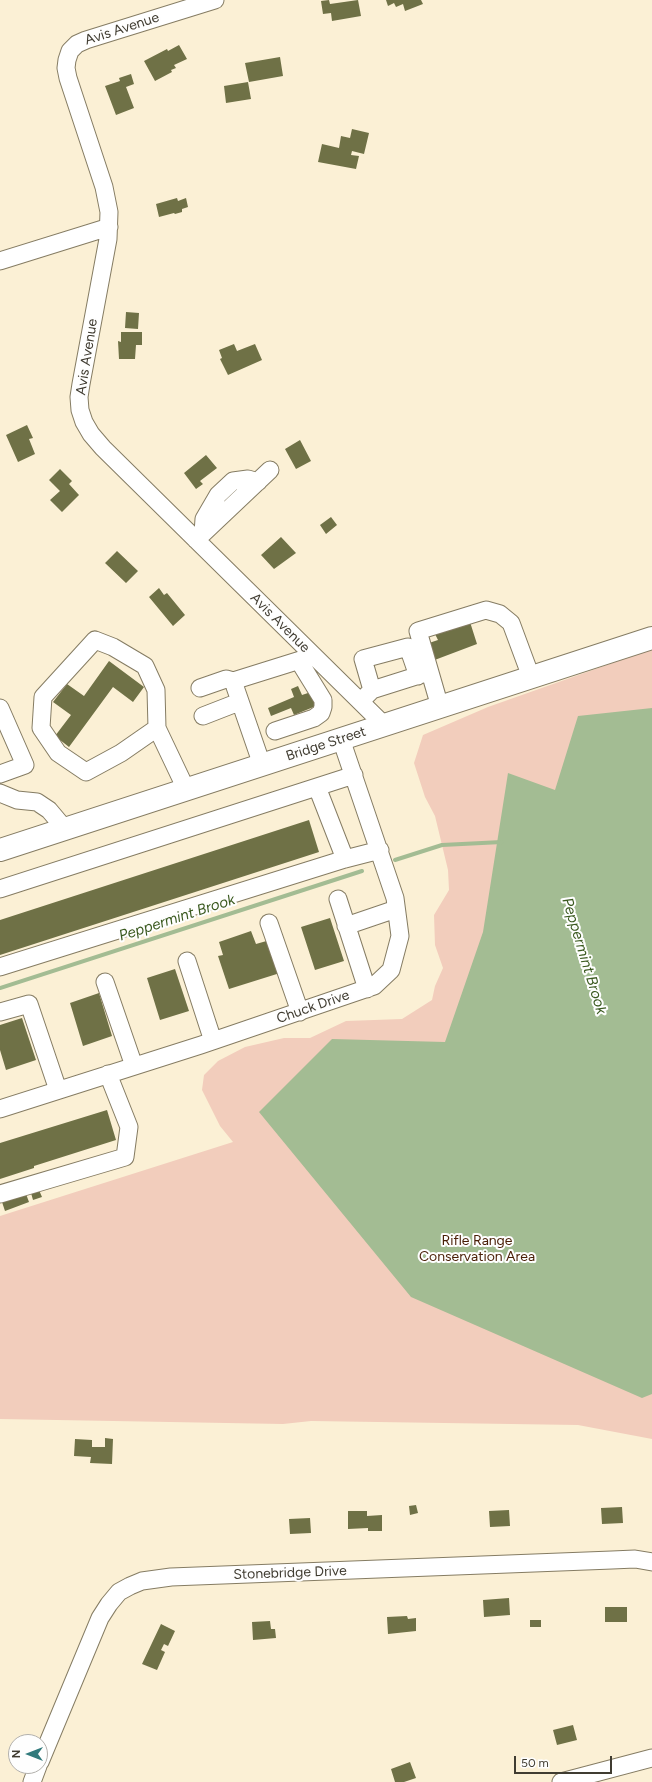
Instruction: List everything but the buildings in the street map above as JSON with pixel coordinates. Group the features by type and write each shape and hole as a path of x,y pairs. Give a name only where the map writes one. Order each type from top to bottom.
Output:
{"main road":[{"name":"Bridge Street","path":"0,850 652,638"}],"street":[{"name":"Avis Avenue","path":"215,0 86,40 77,44 70,51 67,60 66,68 68,78 104,186 109,212 108,239 81,384 80,410 84,422 91,434 103,448 199,537 306,659 366,696 384,725"},
{"path":"0,260 109,227"},
{"path":"199,537 270,470"},
{"path":"424,674 418,631 486,610 500,614 511,623 530,677"},
{"path":"157,728 121,753 86,772 58,753 41,728 43,697 95,640 113,647 146,666 156,690 157,728 186,789"},
{"path":"424,674 366,696 363,659 408,647 424,674 440,707"},
{"path":"200,688 226,679 233,681 306,659 323,700 323,707 320,713 314,718 275,732"},
{"path":"233,681 262,765"},
{"path":"203,716 239,702"},
{"path":"0,708 25,765 0,774"},
{"name":"Chuck Drive","path":"0,1109 213,1041 374,986 391,970 400,936 395,898 380,850 341,739"},
{"path":"0,890 354,774"},
{"path":"317,787 345,859"},
{"path":"0,793 16,800 37,802 49,810 65,829"},
{"path":"0,967 345,859 380,850"},
{"path":"338,899 367,988"},
{"path":"346,926 396,909"},
{"path":"269,923 300,1012"},
{"path":"187,961 213,1041"},
{"path":"106,982 134,1066"},
{"path":"0,1012 29,1004 58,1090"},
{"path":"0,1194 125,1156 129,1127 108,1074"},
{"name":"Stonebridge Drive","path":"48,1743 100,1618 109,1604 120,1592 142,1581 171,1577 627,1559 652,1562"},
{"path":"561,1782 652,1758"}],"green space":[{"name":"Rifle Range Conservation Area","path":"652,649 652,1439 578,1425 311,1421 283,1424 0,1419 0,1216 233,1142 220,1126 202,1090 204,1075 218,1061 245,1047 284,1038 310,1038 346,1021 402,1019 432,1000 435,986 443,968 435,945 434,915 449,890 448,870 435,816 425,797 414,763 423,735 488,707"}],"water":[{"path":"652,708 652,1394 642,1398 411,1297 259,1112 332,1039 445,1042 483,932 508,773 555,790 578,716"}],"waterway":[{"name":"Peppermint Brook","path":"395,860 442,845 502,842"},
{"name":"Peppermint Brook","path":"0,988 362,871"}]}
